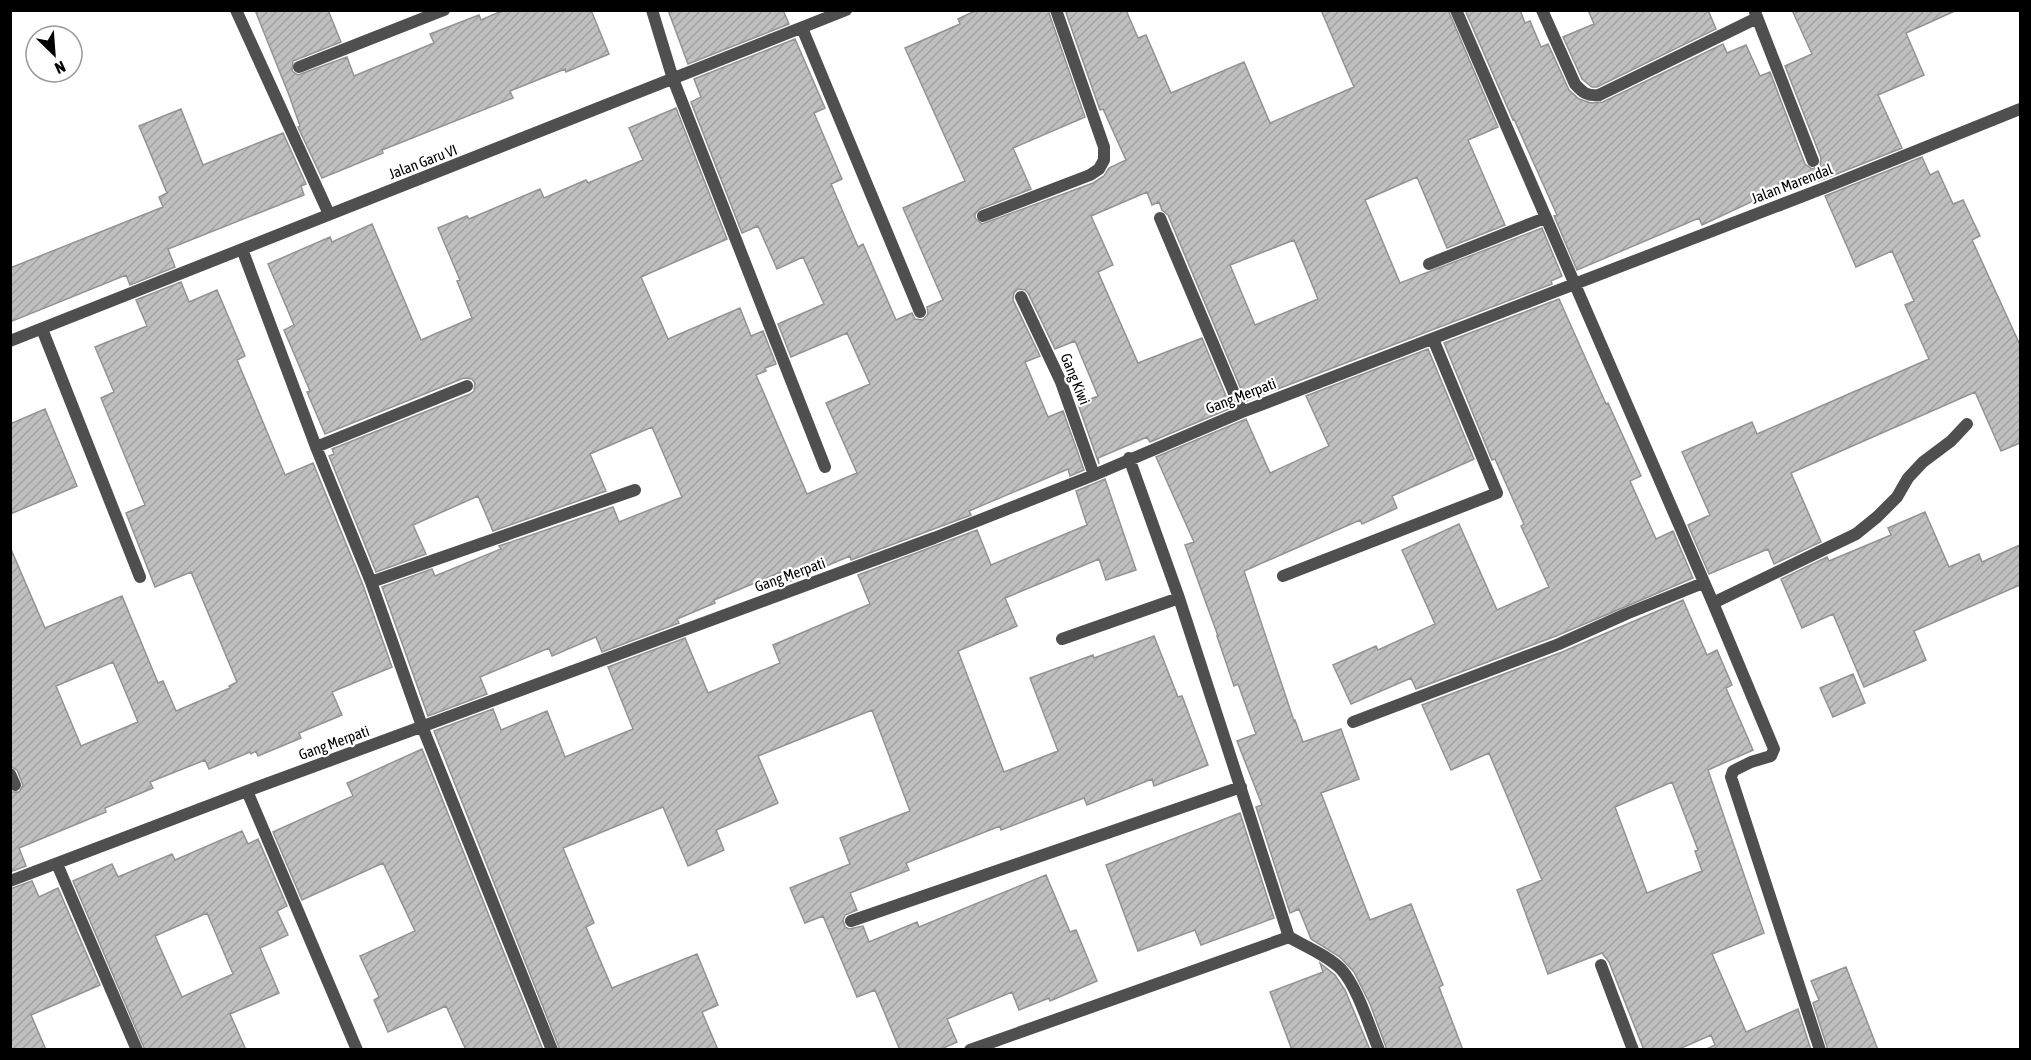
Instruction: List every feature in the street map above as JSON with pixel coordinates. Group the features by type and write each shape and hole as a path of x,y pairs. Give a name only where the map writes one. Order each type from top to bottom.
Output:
{"street":[{"path":"236,10 330,214"},
{"path":"299,66 444,10"},
{"path":"652,10 674,79 825,467"},
{"name":"Jalan Garu VI","path":"10,341 846,10"},
{"path":"983,216 1090,176 1100,169 1104,160 1104,147 1097,124 1056,10"},
{"path":"1456,10 1774,749 1771,756 1739,767 1733,771 1731,777 1821,1050"},
{"path":"1542,10 1575,84 1581,92 1589,96 1599,94 1756,14 1813,161"},
{"path":"802,28 920,312"},
{"name":"Jalan Marendal","path":"1575,284 2020,109"},
{"path":"1160,218 1242,412"},
{"path":"1429,264 1545,218"},
{"path":"242,249 316,447 371,582 422,726 552,1050"},
{"name":"Gang Merpati","path":"10,881 422,726 934,538 1094,475 1129,458 1242,412 1575,284"},
{"name":"Gang Kiwi","path":"1021,297 1061,382 1094,475"},
{"path":"42,329 140,577"},
{"path":"1282,576 1497,493 1433,339"},
{"path":"316,447 468,386"},
{"path":"1713,603 1856,534 1897,497 1908,478 1923,462 1951,441 1967,424"},
{"path":"1129,458 1179,598 1289,937 1332,962 1341,970 1357,997 1379,1050"},
{"path":"371,582 635,490"},
{"path":"1353,722 1559,644 1703,583"},
{"path":"1062,639 1179,598"},
{"path":"851,921 1241,787"},
{"path":"247,791 357,1050"},
{"path":"57,864 137,1050"},
{"path":"970,1050 1289,937"},
{"path":"1601,965 1633,1050"}],"building":[{"path":"255,10 328,10 341,42 293,61 292,71 298,75 347,57 354,76 434,43 430,34 479,15 481,20 504,10 591,10 609,54 566,72 565,69 510,91 513,98 382,150 383,153 322,178 298,127 300,126 289,95"},
{"path":"668,10 783,10 789,24 688,64"},
{"path":"977,10 1048,10 1085,117 1013,148 1031,189 980,209 975,214 975,218 982,224 1093,183 1104,176 1109,168 1126,160 1103,109 1100,110 1065,10 1126,10 1138,38 1146,35 1171,93 1244,62 1270,123 1354,87 1321,10 1448,10 1498,127 1468,140 1505,225 1447,248 1417,177 1365,200 1400,283 1542,228 1562,276 1551,281 1552,284 1246,401 1168,215 1162,210 1159,202 1152,205 1147,192 1091,216 1113,265 1098,272 1138,363 1202,338 1231,408 1150,442 1147,437 1098,458 1099,464 1078,404 1098,396 1075,341 1055,349 1028,293 1018,289 1014,293 1013,300 1040,356 1025,362 1048,417 1063,411 1084,470 1070,476 1068,469 969,511 971,515 851,560 850,556 786,583 781,572 714,600 715,603 677,619 679,623 602,652 596,637 552,656 549,648 480,677 487,694 428,716 382,587 432,569 435,576 501,549 499,546 613,507 619,522 682,497 652,427 590,454 606,491 493,531 478,496 413,525 426,554 376,572 329,456 334,454 332,449 470,394 474,391 475,383 472,379 464,378 325,434 307,392 310,391 284,330 294,325 268,264 330,237 332,242 372,224 421,340 472,318 457,281 460,280 438,228 467,216 469,219 540,189 544,198 643,160 629,128 676,108 727,239 641,277 668,339 740,308 751,336 763,331 776,364 756,375 807,494 857,473 826,403 870,384 847,333 791,357 778,324 824,304 803,257 777,269 758,226 742,233 691,102 701,97 694,79 795,39 825,108 814,113 842,179 831,184 858,247 863,244 896,320 912,313 915,319 923,320 928,314 927,307 943,300 903,208 965,181 905,48 960,24 958,19","holes":["1294,240 1318,299 1255,325 1230,265"]},
{"path":"1465,10 1520,10 1525,23 1530,21 1541,47 1548,44 1569,90 1579,99 1591,103 1603,102 1723,44 1727,53 1746,45 1760,76 1770,72 1805,164 1812,169 1820,166 1821,158 1785,66 1812,54 1792,10 1957,10 1906,33 1924,75 1878,95 1902,148 1819,181 1815,172 1702,225 1699,218 1577,270 1554,216 1557,215"},
{"path":"1588,10 1708,10 1716,29 1597,87 1592,87 1582,79 1563,37 1594,24"},
{"path":"181,109 203,165 283,133 306,184 301,186 304,195 168,249 175,267 130,285 126,275 10,322 10,268 163,207 159,197 167,193 139,126"},
{"path":"1922,157 1930,175 1938,171 1953,204 1963,200 1980,236 1972,240 2020,345 2020,443 2001,451 1975,392 1791,473 1821,542 1774,564 1768,549 1709,574 1688,525 1710,515 1682,452 1752,422 1757,434 1929,359 1905,305 1914,301 1892,251 1856,267 1825,196"},
{"path":"181,282 189,302 217,290 245,356 237,360 285,475 313,463 363,585 392,667 332,692 342,715 299,733 301,738 258,756 256,751 251,754 250,752 209,769 205,760 150,782 153,788 105,808 106,812 19,848 26,866 10,872 10,792 19,792 23,785 17,770 10,766 10,547 45,628 122,596 158,683 163,681 176,711 230,688 229,686 237,682 191,572 155,587 126,513 145,505 101,398 114,392 95,347 147,326 136,300","holes":["113,662 138,722 81,746 56,686"]},
{"path":"1559,299 1641,476 1630,481 1656,539 1673,531 1693,578 1556,636 1416,689 1411,678 1351,704 1333,665 1376,646 1378,650 1435,624 1402,550 1459,524 1497,610 1549,587 1521,526 1524,524 1495,459 1492,460 1444,343"},
{"path":"1428,349 1474,459 1392,496 1397,508 1362,524 1360,520 1244,571 1303,742 1341,729 1359,779 1321,793 1370,920 1411,904 1443,985 1439,987 1463,1050 1387,1050 1370,1004 1354,972 1340,957 1311,939 1299,909 1290,913 1256,807 1262,805 1237,741 1256,734 1238,684 1234,686 1185,545 1194,542 1156,457 1246,419 1270,473 1329,446 1306,396"},
{"path":"45,409 77,486 10,514 10,424"},
{"path":"1105,479 1136,570 1106,580 1099,559 1005,598 1017,626 958,651 1004,772 1058,751 1030,678 1154,636 1178,697 1182,696 1208,765 1154,786 1152,779 1087,805 1084,798 1001,830 1000,826 906,863 909,870 850,893 857,910 845,915 843,920 845,927 849,929 863,926 869,942 917,922 919,927 1046,875 1070,932 1076,930 1097,981 1050,1001 1049,998 1019,1010 1012,992 947,1019 957,1042 939,1050 900,1050 875,990 857,997 823,916 805,923 790,888 850,864 840,838 910,811 872,710 758,756 778,803 716,830 724,850 688,866 663,807 563,848 594,923 586,927 612,988 697,954 718,1005 702,1012 718,1050 560,1050 434,731 493,709 501,730 547,711 565,757 633,729 608,667 685,638 708,693 780,663 773,645 870,604 858,575 977,530 991,565 1087,525 1076,491"},
{"path":"1925,512 1949,567 1979,554 1982,562 2020,545 2020,585 1914,631 1926,660 1864,687 1833,614 1802,628 1781,579 1827,557 1829,561 1891,535 1888,528"},
{"path":"1683,600 1707,655 1717,650 1732,685 1726,688 1753,750 1708,770 1764,933 1712,954 1746,1032 1798,1009 1811,1050 1705,1050 1715,1045 1711,1035 1677,1050 1644,1050 1609,962 1602,953 1548,974 1517,890 1542,880 1489,753 1451,770 1422,705 1562,652","holes":["1672,782 1698,850 1695,851 1702,871 1647,893 1615,807"]},
{"path":"1853,674 1865,703 1833,717 1820,688"},
{"path":"422,749 543,1050 466,1050 446,1006 388,1032 374,1000 379,997 360,956 415,931 383,863 302,900 273,832 353,796 347,783"},
{"path":"1240,813 1274,918 1201,945 1195,930 1138,951 1106,865"},
{"path":"242,831 248,844 258,839 287,906 277,911 288,935 260,948 279,993 230,1014 246,1050 145,1050 73,881 112,864 118,877 172,854 175,860","holes":["207,913 233,974 182,997 155,936"]},
{"path":"32,881 39,897 58,888 100,985 31,1015 46,1050 10,1050 10,889"},
{"path":"1320,963 1335,975 1345,990 1370,1050 1292,1050 1270,992 1323,972"},
{"path":"1846,967 1878,1050 1828,1050 1813,1003 1819,1000 1811,981"}]}
